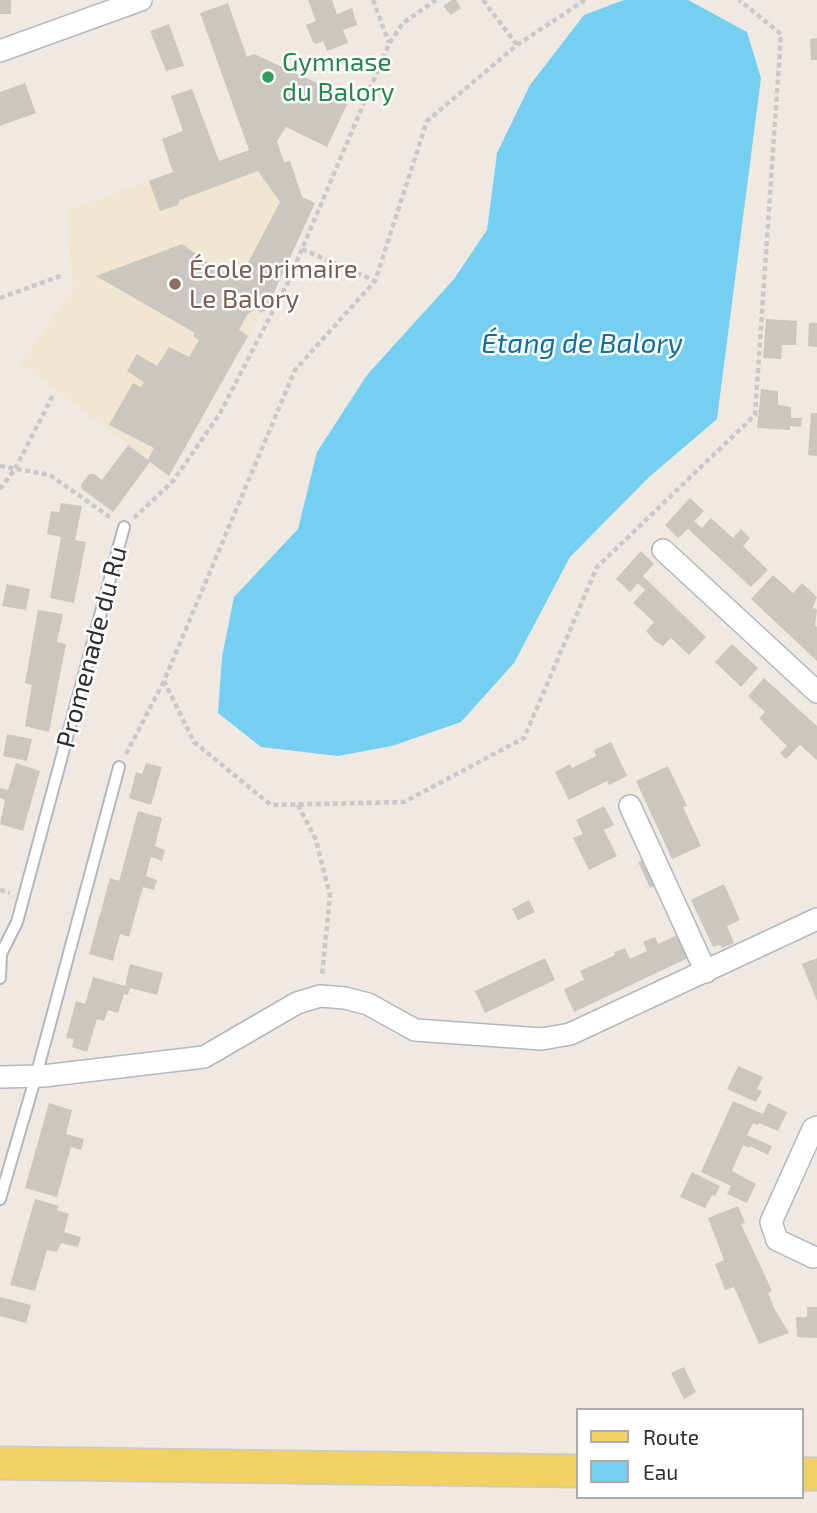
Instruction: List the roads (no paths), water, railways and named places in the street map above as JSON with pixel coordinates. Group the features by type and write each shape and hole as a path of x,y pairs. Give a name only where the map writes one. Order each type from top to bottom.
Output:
{"main road":[{"path":"0,1463 576,1471"}],"street":[{"path":"0,51 141,0"},
{"path":"663,550 817,692"},
{"path":"630,806 706,972"},
{"path":"0,1077 36,1076 204,1057 297,1003 320,996 345,998 368,1004 415,1030 542,1039 570,1034 817,919"},
{"path":"813,1257 777,1240 771,1222 813,1129 817,1127"}],"lane":[{"name":"Promenade du Ru","path":"0,978 1,954 20,910 124,527"},
{"path":"0,1199 119,767"}],"water":[{"name":"Étang de Balory","path":"624,0 688,0 747,32 761,78 717,419 648,478 570,557 514,663 461,722 392,746 338,756 261,747 218,713 222,657 234,597 298,529 317,452 367,375 454,279 487,230 497,153 530,85 584,15"}],"place":[{"name":"Gymnase du Balory","path":"268,77"},
{"name":"École primaire Le Balory","path":"175,284"}]}
